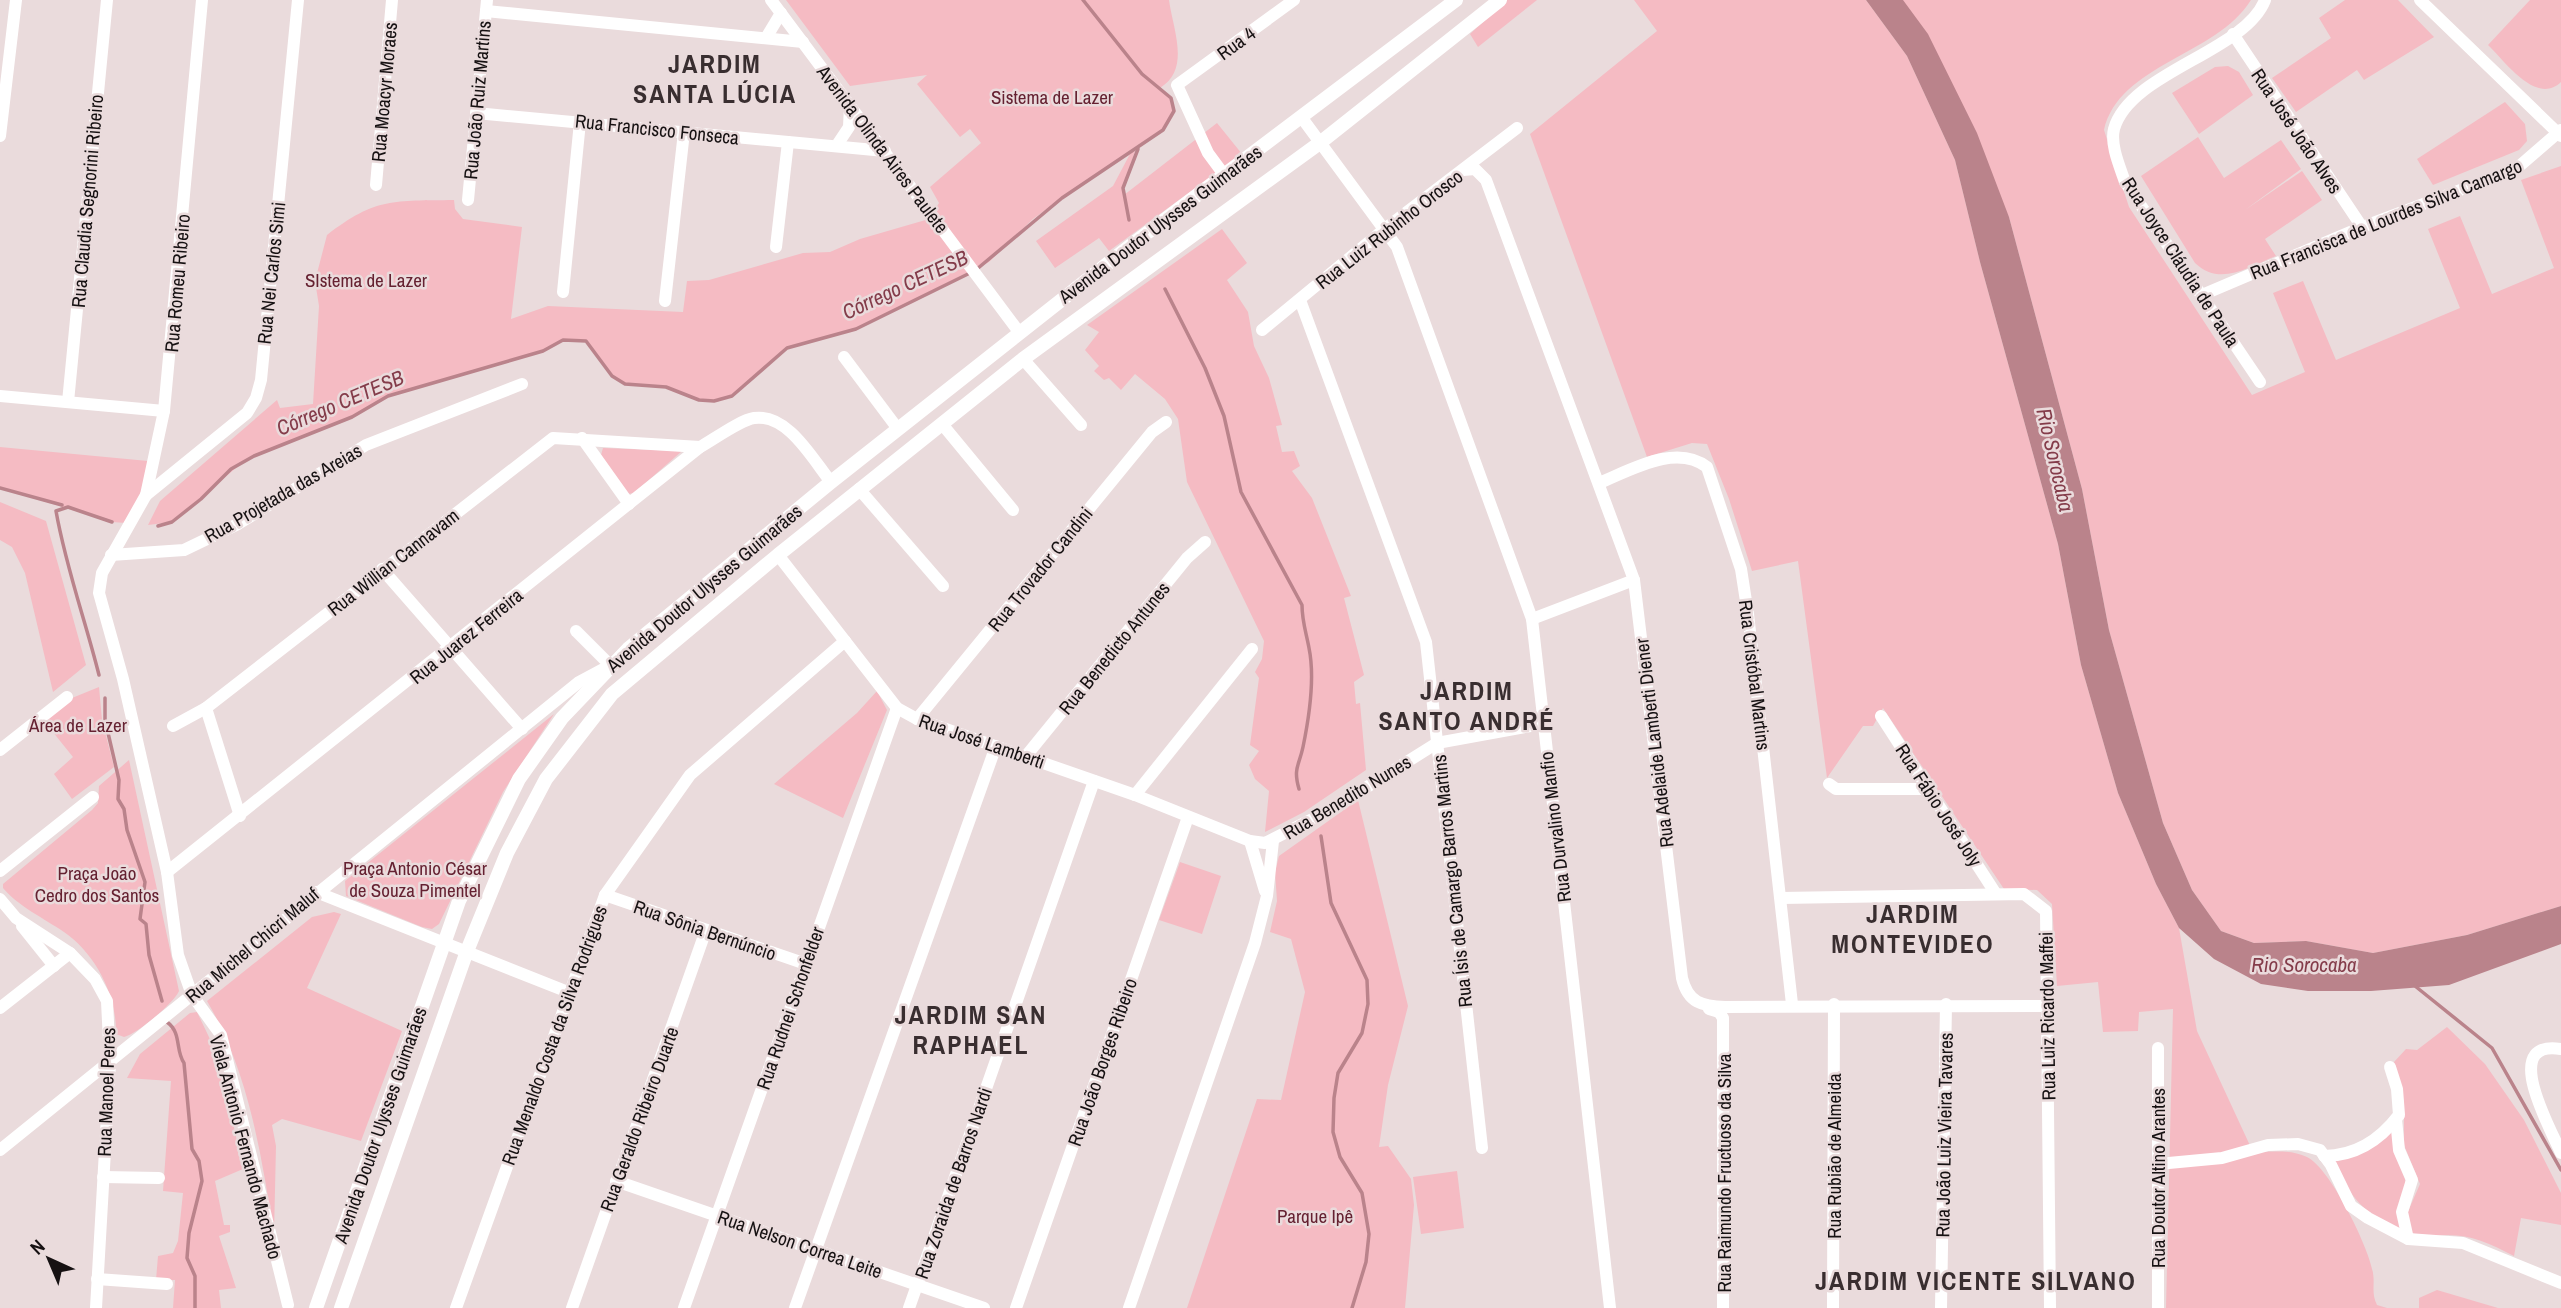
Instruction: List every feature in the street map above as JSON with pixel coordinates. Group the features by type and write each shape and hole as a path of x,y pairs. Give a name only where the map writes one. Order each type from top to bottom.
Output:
{"main road":[{"name":"Avenida Doutor Ulysses Guimarães","path":"316,1308 443,942 465,888 519,779 562,718 609,666 831,482 1019,332 1456,0"},
{"name":"Avenida Doutor Ulysses Guimarães","path":"341,1308 467,951 508,853 546,779 612,695 778,555 1023,359 1321,142 1500,0"},
{"path":"1019,332 1026,340 1040,347"}],"street":[{"path":"0,136 16,0"},
{"name":"Rua Claudia Segnorini Ribeiro","path":"68,402 107,0"},
{"name":"Rua Romeu Ribeiro","path":"111,555 144,498 164,411 202,0"},
{"name":"Rua Nei Carlos Simi","path":"144,498 247,413 256,398 261,380 298,0"},
{"name":"Rua Moacyr Moraes","path":"376,185 392,0"},
{"name":"Avenida Olinda Aires Paulete","path":"771,0 1019,332"},
{"name":"Rua 4","path":"1225,176 1208,153 1177,85 1294,0"},
{"name":"Rua Joyce Cláudia de Paula","path":"2260,382 2125,182 2116,155 2114,130 2128,106 2161,80 2255,18 2265,0"},
{"path":"2420,0 2560,133"},
{"path":"486,6 803,42"},
{"name":"Rua João Ruiz Martins","path":"468,200 486,6"},
{"path":"766,38 781,13"},
{"name":"Rua José João Alves","path":"2232,34 2362,227"},
{"path":"837,145 849,127 850,105"},
{"name":"Rua Francisco Fonseca","path":"476,113 885,150"},
{"path":"1302,118 1321,142"},
{"path":"563,292 580,122"},
{"name":"Rua Luiz Rubinho Orosco","path":"1262,330 1386,228 1517,128"},
{"path":"665,300 684,132"},
{"name":"Rua Francisca de Lourdes Silva Camargo","path":"2202,295 2362,227 2516,169 2560,133"},
{"path":"776,247 788,142"},
{"name":"Rua Durvalino Manfio","path":"1321,142 1386,228 1397,247 1532,619 1610,1308"},
{"path":"1484,154 1484,176"},
{"path":"1463,170 1475,169 1484,176"},
{"name":"Rua Adelaide Lamberti Diener","path":"1484,176 1634,580 1682,978 1685,988 1701,1006"},
{"name":"Rua Ísis de Camargo Barros Martins","path":"1300,300 1426,642 1482,1148"},
{"path":"844,357 898,429"},
{"path":"1023,359 1081,425"},
{"name":"Rua Projetada das Areias","path":"111,555 184,550 238,524 366,444 522,384"},
{"path":"0,396 164,411"},
{"name":"Rua Juarez Ferreira","path":"167,872 240,817 700,447 753,418 772,421 789,431 831,482"},
{"name":"Rua Trovador Candini","path":"917,719 1152,432 1166,422"},
{"path":"942,424 1013,510"},
{"name":"Rua Willian Cannavam","path":"173,726 206,708 553,438 700,447"},
{"path":"582,438 629,504"},
{"name":"Rua Cristóbal Martins","path":"1599,483 1676,455 1695,458 1707,467 1741,569 1781,898 1791,1004"},
{"path":"859,489 943,586"},
{"name":"Rua Benedicto Antunes","path":"1026,756 1187,558 1206,542"},
{"path":"111,555 102,573 99,593 123,679 167,872 178,955 192,995"},
{"name":"Rua José Lamberti","path":"778,555 897,708 917,719 1135,795 1250,841 1273,841"},
{"path":"382,569 522,729"},
{"path":"1532,619 1634,580"},
{"path":"576,631 609,666"},
{"name":"Rua Menaldo Costa da Silva Rodrigues","path":"456,1308 605,895 690,775 845,641"},
{"path":"1135,795 1252,649"},
{"name":"Rua Michel Chicri Maluf","path":"0,1150 579,682 609,666"},
{"path":"0,750 67,697"},
{"path":"206,708 240,817"},
{"name":"Rua Rudnei Schonfelder","path":"684,1308 897,708"},
{"name":"Rua Fábio José Joly","path":"1881,716 1996,894"},
{"name":"Rua Benedito Nunes","path":"1273,841 1332,809 1437,743 1542,724"},
{"path":"795,1308 996,746"},
{"name":"Rua Zoraida de Barros Nardi","path":"909,1308 1094,780"},
{"path":"1829,784 1836,789 1929,789"},
{"path":"0,871 93,797"},
{"name":"Rua João Borges Ribeiro","path":"1016,1308 1188,817"},
{"path":"1250,841 1267,896"},
{"path":"1129,1308 1255,943 1267,896 1273,841"},
{"path":"316,892 568,992"},
{"name":"Rua Luiz Ricardo Maffei","path":"1781,898 2024,894 2036,900 2046,911 2050,1308"},
{"name":"Rua Sônia Bernúncio","path":"605,895 806,964"},
{"name":"Rua Manoel Peres","path":"0,899 54,966"},
{"name":"Rua Manoel Peres","path":"16,918 70,953 95,979 107,1001 110,1063 96,1308"},
{"name":"Rua Geraldo Ribeiro Duarte","path":"572,1308 706,930"},
{"path":"0,1008 70,953"},
{"name":"Viela Antonio Fernando Machado","path":"192,995 221,1035 288,1305"},
{"name":"Rua Rubião de Almeida","path":"1833,1308 1834,1004"},
{"name":"Rua João Luiz Vieira Tavares","path":"1941,1308 1946,1004"},
{"path":"1701,1006 2048,1006"},
{"name":"Rua Raimundo Fructuoso da Silva","path":"1701,1006 1722,1015 1724,1038"},
{"name":"Rua Raimundo Fructuoso da Silva","path":"1723,1308 1725,1023 1746,1006"},
{"name":"Rua Doutor Altino Arantes","path":"2158,1048 2158,1308"},
{"path":"2561,1049 2543,1049 2536,1053 2531,1062 2530,1076 2561,1153"},
{"path":"2390,1067 2399,1105 2396,1119 2399,1150 2412,1180 2402,1212 2408,1239"},
{"path":"2324,1156 2359,1150 2381,1135 2396,1119"},
{"path":"2158,1164 2222,1158 2268,1145 2298,1144 2320,1150 2351,1206 2408,1239 2463,1242 2561,1283"},
{"path":"103,1177 159,1178"},
{"name":"Rua Nelson Correa Leite","path":"616,1181 984,1308"},
{"path":"97,1279 167,1284"}],"green space":[{"name":"Sistema de Lazer","path":"786,0 1169,0 1178,60 1169,80 1160,88 1171,98 1174,111 1163,130 1033,219 989,262 856,329 787,348 732,396 714,401 699,400 666,387 625,384 612,376 586,341 563,340 543,351 388,396 352,417 243,462 172,522 148,525 160,501 277,400 280,408 313,404 319,306 315,281 327,235 373,207 400,201 454,200 455,209 463,219 522,227 511,319 548,306 683,312 687,281 709,280 803,253 830,252 860,239 929,219 939,203 930,187 981,143 970,129 960,137 917,84 927,75 850,86"},
{"path":"1507,0 1537,0 1478,47 1470,34"},
{"path":"1634,0 1866,0 1907,56 1955,160 1980,262 2058,544 2081,665 2118,793 2156,884 2179,928 2197,1031 2253,1152 2301,1154 2316,1164 2337,1192 2370,1261 2375,1301 2377,1305 2387,1308 2166,1308 2173,1009 2139,1012 2138,1031 2103,1032 2098,982 2057,986 2052,904 2037,890 2004,889 1883,708 1873,726 1863,726 1827,778 1798,561 1752,571 1729,499 1707,444 1692,443 1647,457 1530,134 1657,31"},
{"path":"1902,0 2251,0 2235,19 2215,35 2128,90 2113,108 2104,130 2129,207 2252,395 2305,372 2273,293 2303,281 2336,360 2460,308 2428,229 2460,216 2492,294 2554,268 2521,180 2561,166 2561,906 2467,935 2373,953 2306,941 2254,943 2221,931 2192,890 2163,823 2109,630 2082,489 2009,217"},
{"path":"2345,0 2398,0 2434,37 2364,80 2357,70 2296,112 2272,78 2331,38 2319,18"},
{"path":"2530,0 2561,0 2561,82 2551,88 2541,89 2531,85 2488,45"},
{"path":"2228,66 2239,72 2253,95 2199,134 2172,93 2215,67"},
{"path":"2505,102 2525,124 2527,141 2519,150 2433,185 2417,159"},
{"path":"1217,123 1242,154 1109,251 1099,238 1055,268 1036,241 1113,186 1131,152 1135,151 1123,188 1124,195"},
{"path":"2198,137 2224,178 2281,140 2301,169 2245,210 2302,171 2322,200 2265,239 2276,256 2234,273 2224,274 2214,274 2195,263 2141,176"},
{"path":"1222,229 1247,263 1227,280 1248,312 1254,346 1269,378 1282,425 1276,426 1282,452 1294,451 1300,466 1292,471 1312,498 1351,596 1344,598 1364,675 1354,682 1356,704 1360,703 1366,770 1304,812 1265,832 1269,791 1255,779 1249,765 1259,751 1250,745 1259,678 1255,672 1262,659 1264,641 1187,482 1178,419 1165,399 1135,374 1121,390 1109,378 1104,380 1094,371 1099,366 1085,350 1099,332 1087,325"},
{"path":"0,447 148,461 141,495 126,523 112,522 0,488"},
{"path":"603,448 682,451 634,493 628,494 601,455"},
{"path":"0,502 46,521 86,665 53,692 25,573 12,547 0,540"},
{"name":"Área de Lazer","path":"99,687 102,720 114,767 72,799 54,774 73,757 44,721 72,698"},
{"path":"877,691 887,710 843,818 774,784 857,713"},
{"name":"Praça Antonio César de Souza Pimentel","path":"554,714 503,792 439,924 432,929 422,927 346,896 345,881"},
{"name":"Praça João Cedro dos Santos","path":"129,760 179,991 154,1018 124,1037 116,1034 113,1005 108,991 86,952 64,932 16,901 3,888 3,884 92,810 98,803 99,786"},
{"name":"Parque Ipê","path":"1358,800 1408,1006 1388,1085 1379,1147 1388,1146 1411,1179 1414,1205 1405,1308 1187,1308 1257,1099 1281,1100 1305,992 1291,939 1270,932 1277,901 1275,872 1279,856"},
{"path":"1180,862 1221,876 1202,934 1159,920"},
{"path":"334,912 341,914 307,988 402,1031 361,1141 282,1119 272,1125 276,1146 274,1234 258,1144 243,1085 221,1028 207,1001 312,917"},
{"path":"197,1012 219,1058 243,1169 215,1181 224,1225 230,1225 230,1232 219,1236 236,1288 219,1290 221,1308 173,1308 175,1280 156,1280 158,1256 173,1253 178,1241 183,1193 163,1191 171,1081 127,1078 140,1054 190,1013"},
{"path":"2447,1027 2485,1064 2524,1120 2561,1193 2561,1225 2521,1218 2514,1256 2470,1238 2448,1235 2423,1238 2410,1232 2406,1216 2420,1184 2404,1145 2404,1102 2394,1062 2406,1049 2417,1050"},
{"path":"2394,1128 2406,1170 2402,1233 2359,1203 2331,1159"},
{"path":"1457,1171 1464,1228 1421,1234 1413,1177"},
{"path":"2437,1290 2498,1308 2419,1308 2419,1298"}],"water":[{"name":"Rio Sorocaba","path":"1866,0 1903,0 1928,34 1977,133 2009,217 2082,489 2109,630 2163,823 2192,890 2221,931 2254,943 2306,941 2373,953 2467,935 2561,906 2561,944 2449,985 2371,991 2308,991 2261,984 2214,959 2179,928 2156,884 2118,793 2081,665 2058,544 1980,262 1955,160 1907,56"}],"waterway":[{"name":"Córrego CETESB","path":"977,269 1062,198 1163,130 1174,111 1171,98 1142,74 1083,0"},
{"path":"1129,220 1123,188 1138,149"},
{"name":"Córrego CETESB","path":"158,526 172,522 201,499 231,469 254,456 352,417 388,396 543,351 563,340 586,341 612,376 625,384 666,387 699,400 714,401 732,396 787,348 856,329 970,273"},
{"path":"1165,289 1205,368 1224,416 1241,492 1302,605 1311,659 1311,684 1307,723 1297,771 1299,789"},
{"path":"0,488 62,505"},
{"name":"Córrego CETESB","path":"99,675 70,573 56,511 68,507 112,522"},
{"name":"Córrego CETESB","path":"105,698 105,720 119,780 118,799 124,809 127,830 145,882 140,919 146,924 149,955 162,1001"},
{"path":"1321,836 1331,903 1367,980 1368,1004 1362,1033 1338,1073 1334,1098 1333,1132 1340,1157 1362,1193 1369,1234 1366,1262 1352,1308"},
{"path":"2415,986 2492,1048 2561,1170"},
{"name":"Córrego CETESB","path":"167,1022 175,1031 184,1063 192,1149 199,1161 202,1181 189,1233 187,1258 195,1276 195,1308"}],"district":[{"name":"JARDIM SANTA LÚCIA","path":"715,79"},
{"name":"JARDIM SANTO ANDRÉ","path":"1467,706"},
{"name":"JARDIM MONTEVIDEO","path":"1913,929"},
{"name":"JARDIM SAN RAPHAEL","path":"971,1030"},
{"name":"JARDIM VICENTE SILVANO","path":"1976,1281"}],"park label":[{"name":"SIstema de Lazer","path":"366,280"}]}
